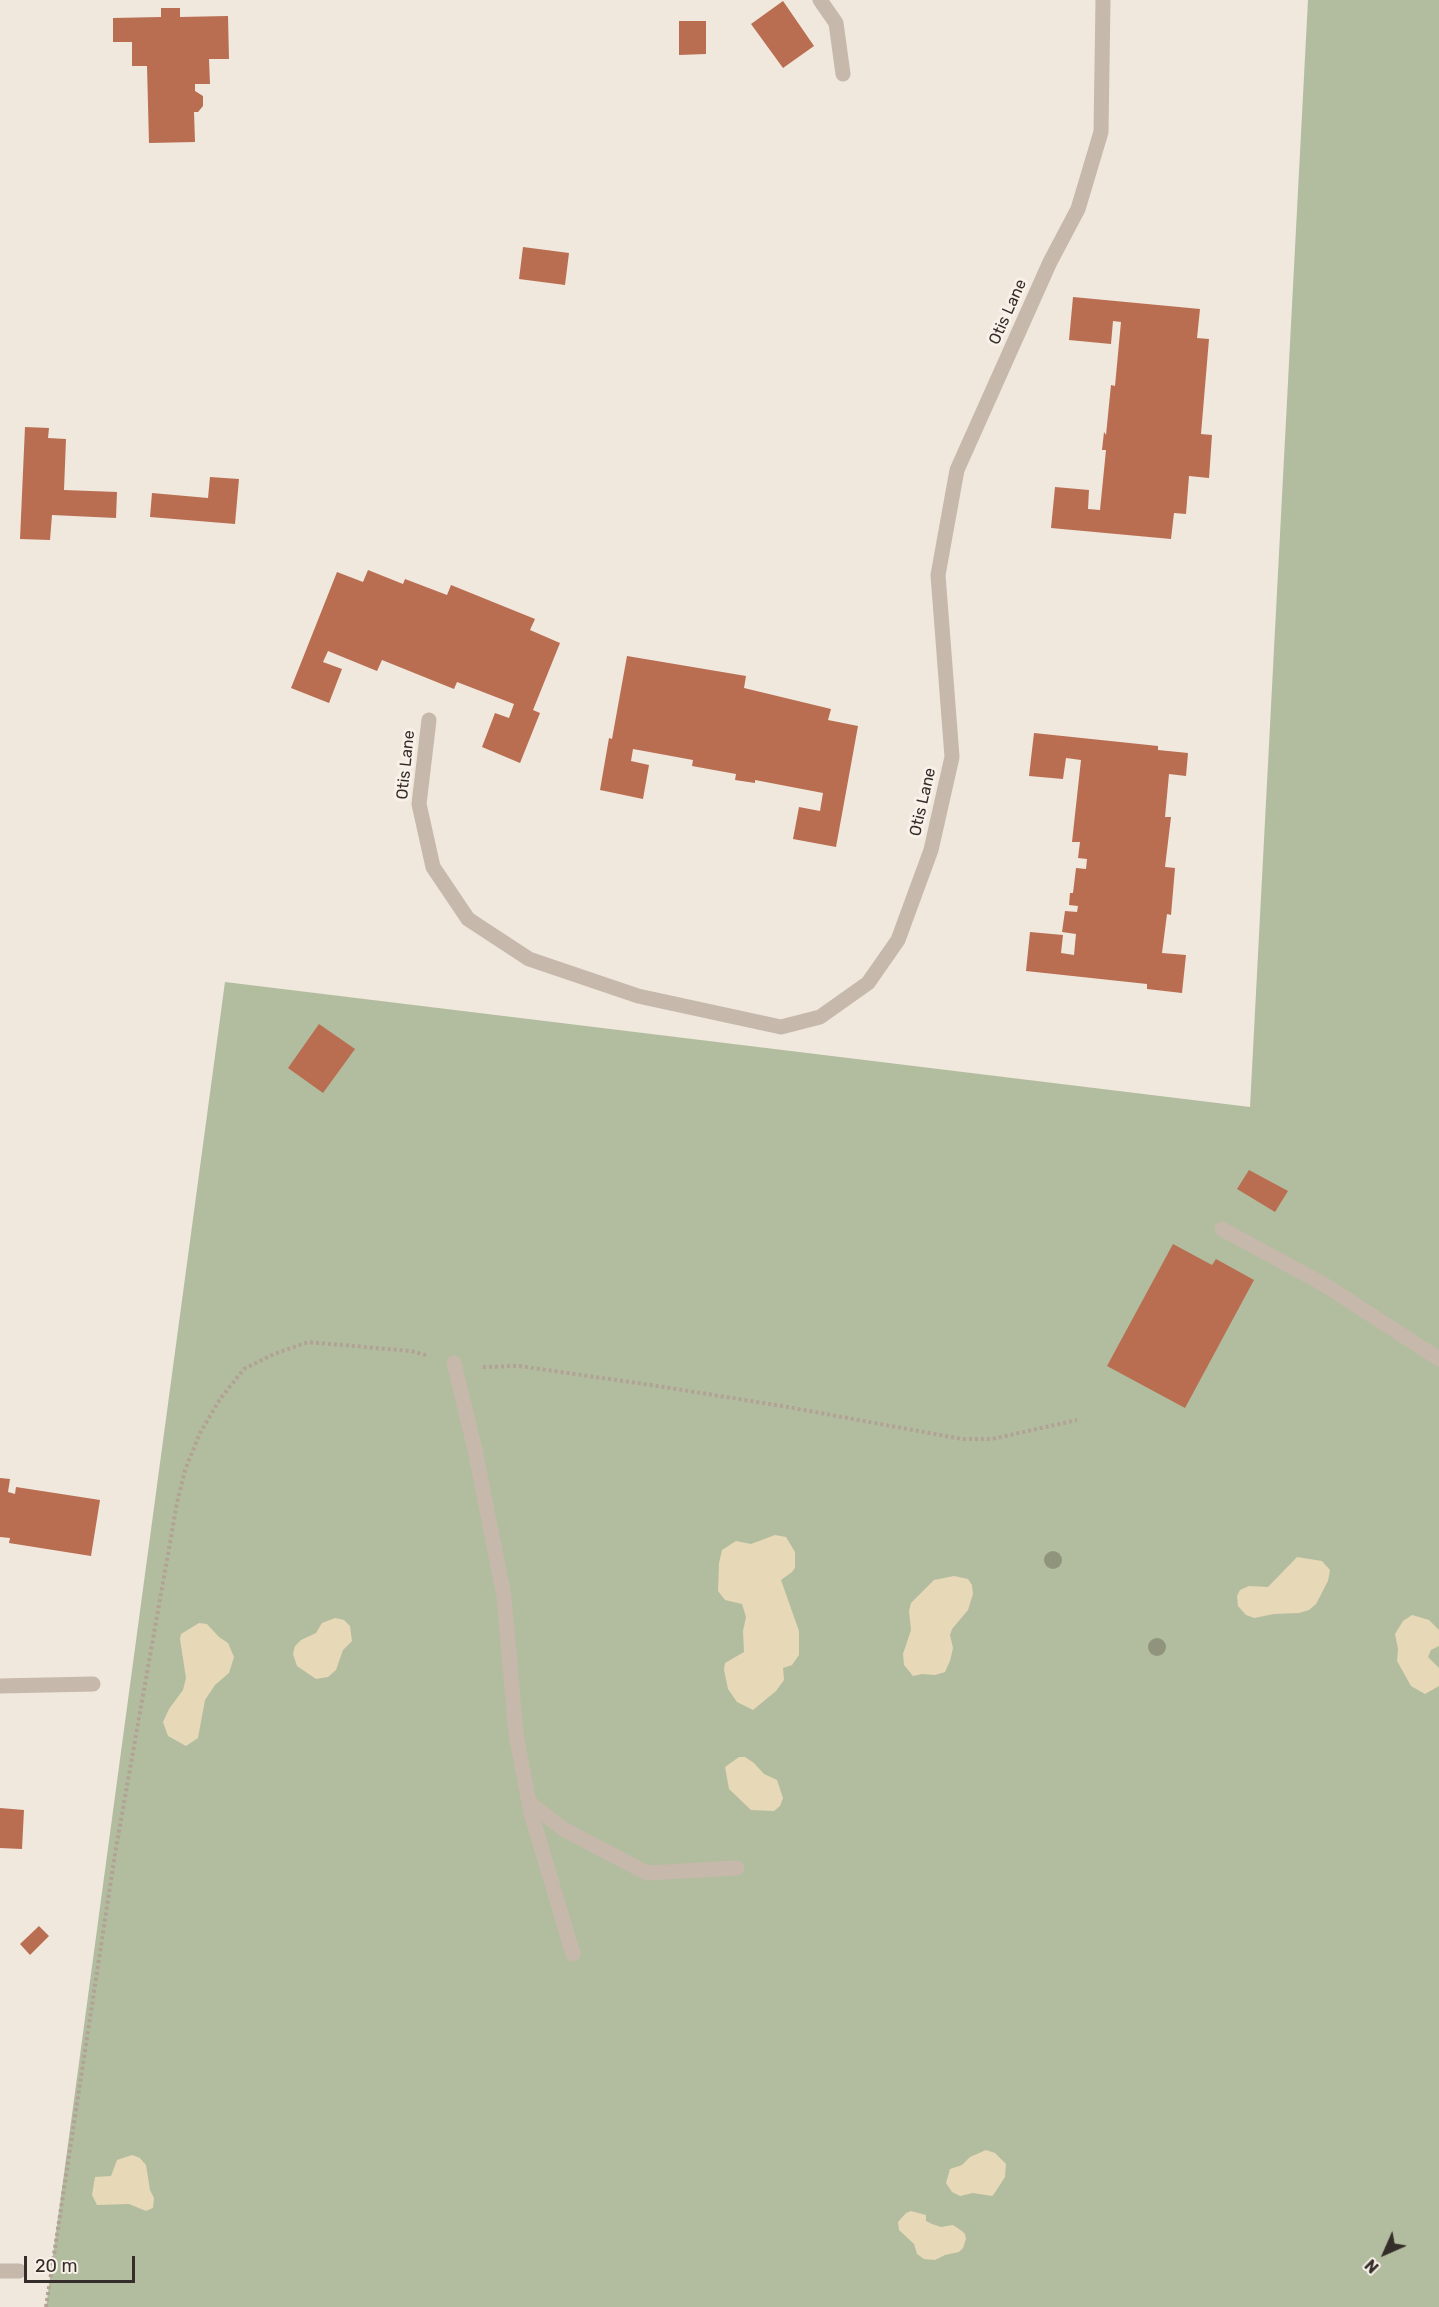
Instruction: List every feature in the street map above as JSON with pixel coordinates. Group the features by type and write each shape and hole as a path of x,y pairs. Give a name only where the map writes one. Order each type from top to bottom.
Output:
{"street":[{"path":"820,0 836,23 843,74"},
{"name":"Otis Lane","path":"429,720 419,804 433,867 468,919 529,959 638,996 781,1028 820,1017 868,983 898,940 931,850 952,757 938,575 957,470 1050,262 1078,209 1101,132 1103,0"},
{"path":"1222,1229 1325,1285 1439,1359"},
{"path":"454,1363 475,1450 504,1596 516,1734 529,1802 573,1954"},
{"path":"0,1686 93,1684"},
{"path":"529,1802 563,1830 647,1873 737,1868"},
{"path":"0,2271 19,2271"}],"path":[{"path":"46,2307 115,1854 177,1503 185,1470 200,1433 220,1399 244,1369 274,1354 308,1342 411,1351 466,1367 519,1366 782,1406 962,1439 992,1439 1077,1420"}],"green space":[{"path":"1308,0 1439,0 1439,2307 46,2307 225,982 1250,1107"}],"sand":[{"path":"775,1535 786,1537 795,1552 795,1568 781,1580 799,1631 799,1655 792,1665 783,1668 784,1680 776,1691 753,1710 737,1702 728,1689 725,1663 744,1652 743,1631 746,1617 742,1604 725,1600 718,1591 719,1563 722,1550 736,1541 751,1544"},
{"path":"1297,1557 1322,1561 1330,1570 1328,1581 1316,1604 1309,1610 1299,1613 1254,1618 1246,1615 1238,1606 1237,1596 1240,1590 1249,1586 1268,1587"},
{"path":"954,1576 968,1579 972,1585 973,1594 968,1610 952,1629 950,1635 953,1648 950,1661 945,1672 913,1676 904,1665 903,1654 911,1630 909,1611 911,1603 934,1580"},
{"path":"1412,1615 1429,1620 1439,1630 1439,1646 1431,1650 1428,1657 1439,1668 1439,1686 1425,1694 1411,1686 1397,1661 1398,1649 1395,1634 1403,1621"},
{"path":"335,1618 344,1620 350,1626 352,1641 343,1650 336,1670 328,1677 316,1679 297,1666 293,1654 295,1646 301,1640 316,1633 322,1623"},
{"path":"199,1623 207,1624 228,1643 234,1657 229,1673 215,1685 205,1700 198,1738 186,1746 168,1736 163,1722 169,1709 183,1690 186,1678 181,1634"},
{"path":"739,1757 745,1757 764,1774 777,1780 783,1798 780,1806 774,1811 751,1810 729,1789 725,1767"},
{"path":"986,2150 995,2153 1006,2164 1005,2177 994,2194 992,2196 973,2193 960,2196 952,2192 946,2183 950,2169 962,2165 970,2157"},
{"path":"132,2155 140,2158 146,2165 150,2190 154,2198 153,2208 146,2211 129,2204 97,2205 92,2195 95,2177 111,2176 117,2160"},
{"path":"911,2211 926,2215 926,2221 932,2224 941,2227 953,2225 962,2231 966,2239 963,2248 959,2252 935,2260 924,2259 917,2254 914,2244 899,2230 898,2222"}],"building":[{"path":"783,1 814,46 783,68 751,24"},
{"path":"161,8 180,8 180,17 228,16 229,59 209,59 210,84 195,84 195,91 203,96 203,106 198,112 194,112 195,142 149,143 147,66 132,66 132,42 113,42 113,18 161,17"},
{"path":"679,21 706,21 706,54 679,55"},
{"path":"523,247 569,253 565,285 519,279"},
{"path":"1073,297 1200,309 1197,338 1209,339 1201,434 1212,435 1209,478 1189,476 1186,514 1174,513 1171,539 1051,528 1055,487 1089,490 1088,509 1100,510 1106,450 1102,450 1104,432 1106,435 1111,385 1115,386 1121,322 1113,321 1111,344 1069,340"},
{"path":"25,427 49,428 48,438 66,439 64,490 117,492 116,518 52,515 50,540 20,539"},
{"path":"210,477 239,479 235,524 150,517 152,493 208,498"},
{"path":"368,570 403,584 405,579 447,595 451,585 535,619 530,630 560,643 533,710 540,713 520,763 482,747 495,713 509,718 514,704 457,682 454,689 382,660 377,671 328,651 323,662 342,669 329,703 291,688 337,572 363,582"},
{"path":"627,656 746,676 744,688 831,709 828,720 858,726 836,847 793,839 799,807 820,811 823,793 755,780 755,783 735,780 736,774 692,766 693,760 633,749 631,761 649,765 643,799 600,790"},
{"path":"1034,733 1158,746 1158,750 1188,753 1186,776 1169,774 1165,817 1171,817 1165,867 1175,868 1171,915 1167,914 1162,953 1186,955 1182,993 1147,989 1147,984 1026,971 1030,932 1063,935 1061,953 1074,955 1076,934 1062,932 1065,911 1077,912 1078,906 1069,905 1070,893 1073,893 1076,868 1086,869 1087,859 1078,858 1080,842 1072,842 1081,760 1066,758 1063,779 1029,776"},
{"path":"319,1024 355,1049 323,1093 288,1068"},
{"path":"1249,1170 1288,1191 1275,1212 1237,1189"},
{"path":"1173,1244 1212,1265 1216,1259 1254,1280 1185,1408 1107,1366"},
{"path":"0,1478 10,1479 8,1492 15,1494 16,1487 100,1500 91,1556 9,1543 10,1538 0,1537"},
{"path":"0,1808 24,1810 22,1849 0,1848"},
{"path":"39,1926 49,1936 30,1955 20,1944"}]}
